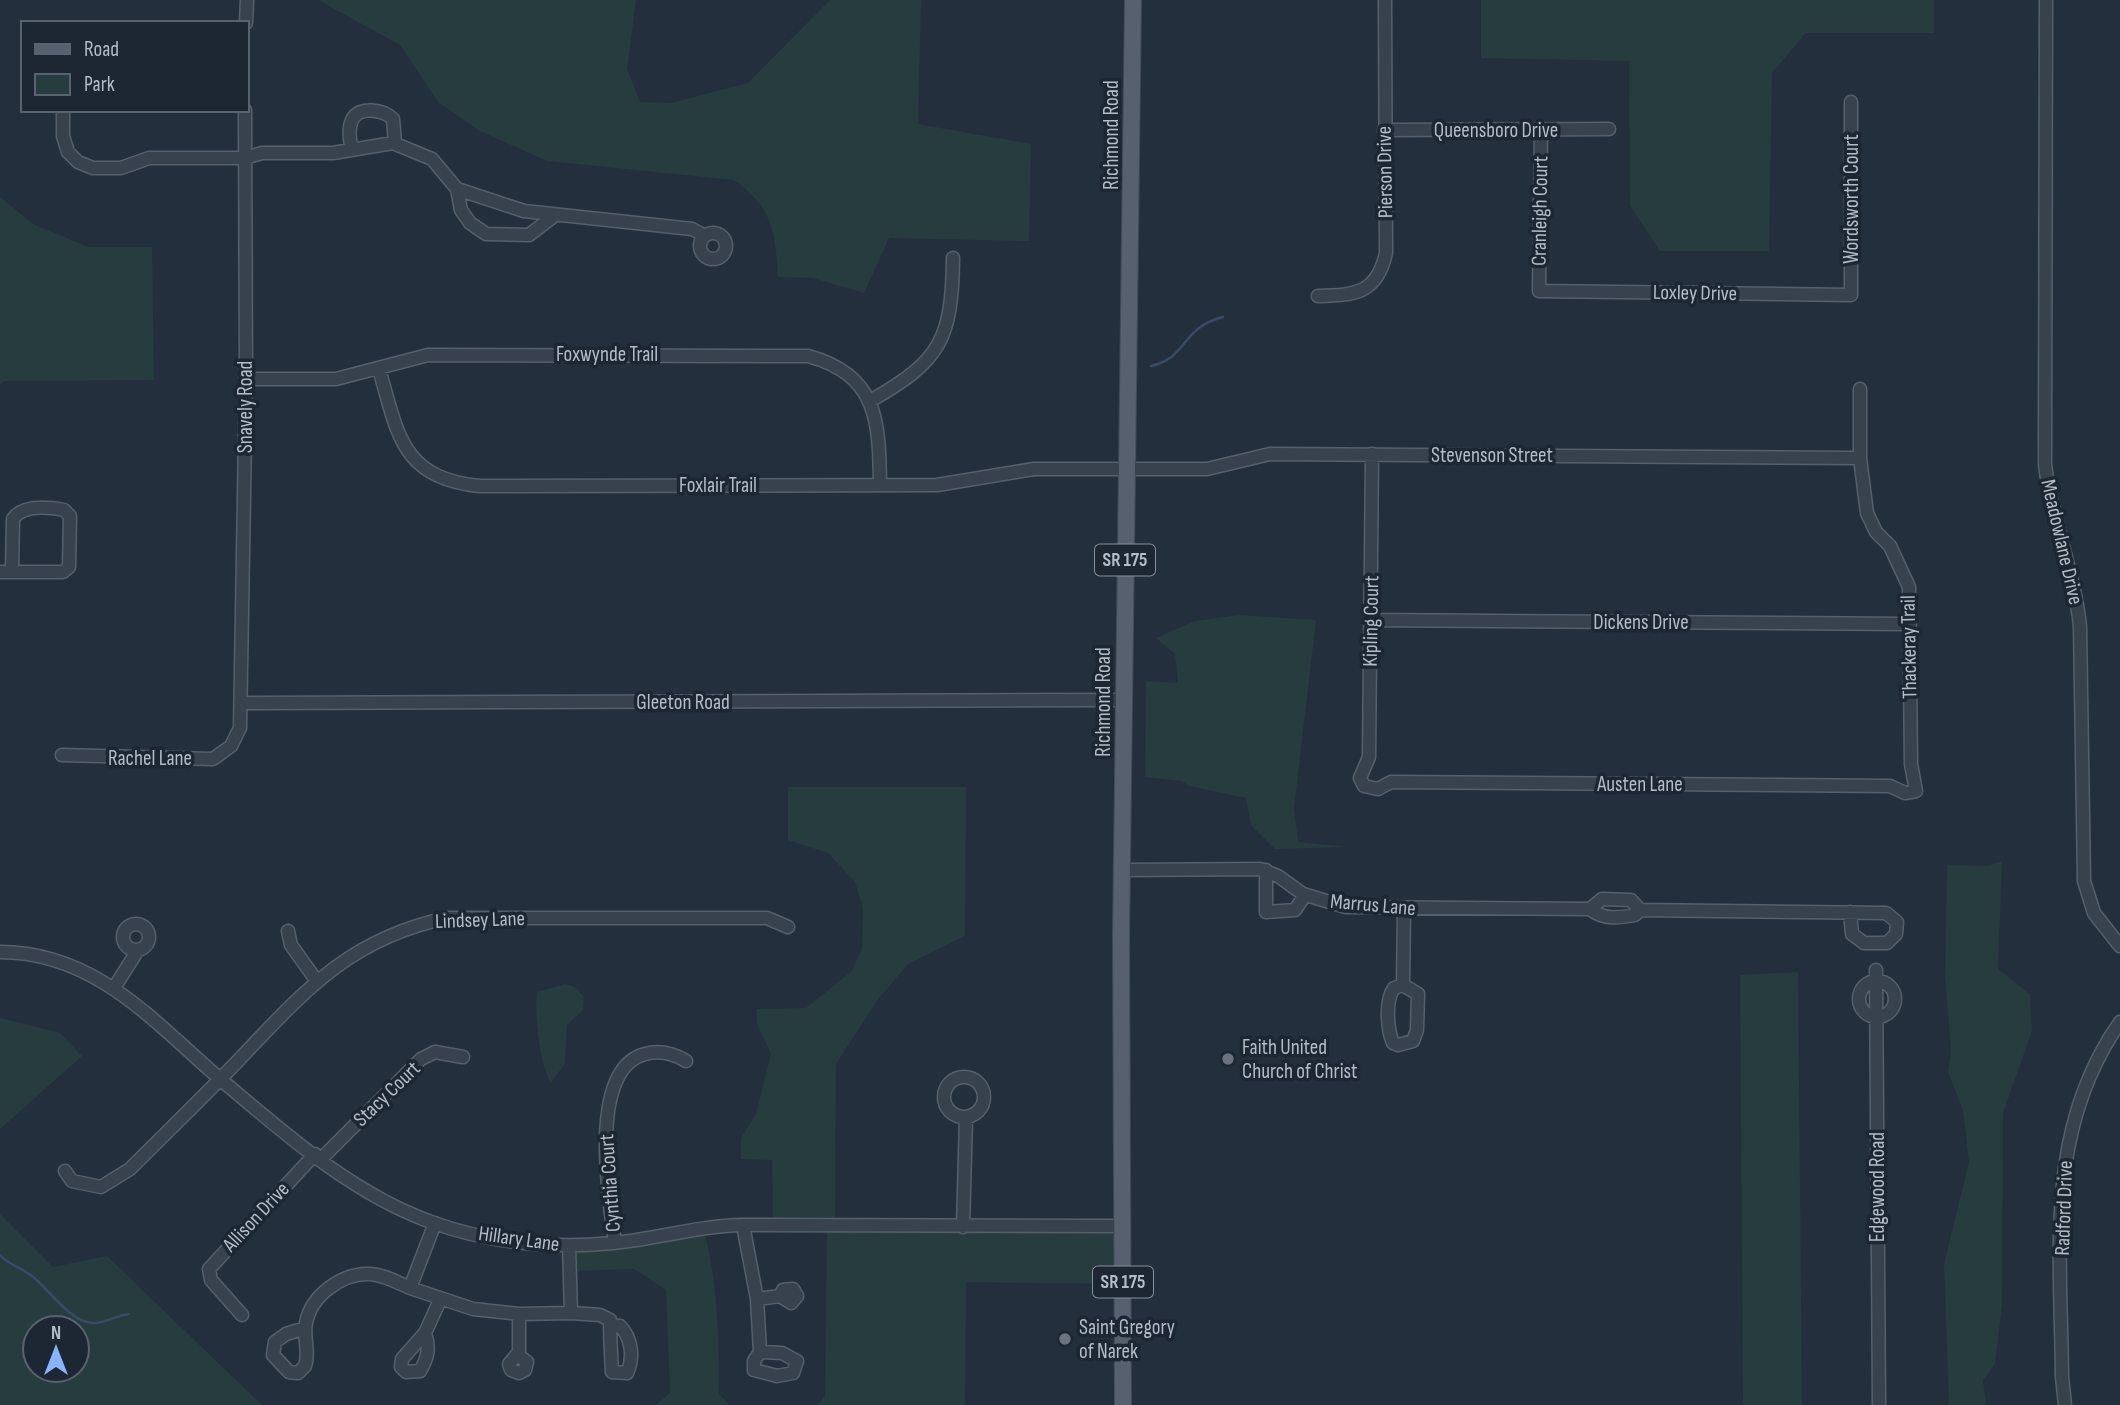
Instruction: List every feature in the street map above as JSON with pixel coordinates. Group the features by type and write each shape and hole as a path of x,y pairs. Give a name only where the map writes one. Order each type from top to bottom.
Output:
{"main road":[{"name":"Richmond Road","path":"1122,1405 1122,870 1133,0"}],"street":[{"path":"246,21 247,0"},
{"name":"Pierson Drive","path":"1318,296 1360,291 1370,286 1382,269 1386,253 1385,0"},
{"name":"Meadowlane Drive","path":"2046,0 2045,465 2057,528 2075,589 2080,626 2084,881 2094,913 2120,946"},
{"name":"Wordsworth Court","path":"1851,102 1851,295"},
{"path":"352,150 351,123 353,117 364,111 389,115 395,125 395,143"},
{"path":"63,112 63,136 68,152 78,162 93,168 121,168 149,158 244,158 262,153 352,150 369,145 395,143 432,159 457,189 506,208 554,216 692,229 705,236"},
{"name":"Snavely Road","path":"242,703 246,379 245,112"},
{"name":"Queensboro Drive","path":"1384,130 1609,130"},
{"name":"Cranleigh Court","path":"1539,291 1541,130"},
{"path":"457,189 461,211 470,223 486,234 529,235 554,216"},
{"path":"870,401 912,377 938,346 951,310 953,258"},
{"name":"Loxley Drive","path":"1539,291 1851,295"},
{"name":"Foxwynde Trail","path":"246,379 337,379 429,355 794,355 822,360 842,371 859,385 870,401 879,433 880,485"},
{"name":"Foxlair Trail","path":"379,369 399,437 428,473 449,483 479,486 937,485 1034,468 1126,468"},
{"name":"Thackeray Trail","path":"1860,389 1860,458 1867,513 1876,531 1890,546 1909,587 1911,764 1916,791"},
{"name":"Stevenson Street","path":"1126,468 1207,468 1270,454 1860,458"},
{"name":"Kipling Court","path":"1364,786 1360,778 1369,757 1372,454"},
{"path":"26,509 64,510 70,516 69,566 63,572 6,572 13,519 17,513 26,509"},
{"name":"Dickens Drive","path":"1372,620 1910,624"},
{"name":"Gleeton Road","path":"242,703 1124,700"},
{"name":"Rachel Lane","path":"62,755 213,759 231,746 240,728 242,703"},
{"name":"Austen Lane","path":"1364,786 1378,789 1391,782 1890,786 1905,793 1916,791"},
{"name":"Marrus Lane","path":"1122,870 1241,867 1266,870 1305,895 1346,907 1590,909 1598,915 1611,917 1635,915 1640,910 1850,912"},
{"path":"1266,870 1266,912 1295,909 1305,895"},
{"path":"1403,985 1404,909"},
{"name":"Lindsey Lane","path":"65,1171 72,1181 101,1187 130,1169 316,980 367,945 410,925 447,918 767,918 788,927"},
{"path":"288,931 291,945 316,980"},
{"path":"114,988 138,950"},
{"name":"Hillary Lane","path":"0,952 20,952 71,966 114,988 318,1157 380,1200 435,1223 504,1240 569,1246 614,1243 704,1226 743,1225 1123,1226"},
{"name":"Edgewood Road","path":"1876,1017 1889,1011 1894,999 1889,986 1876,976 1876,1017 1879,1405"},
{"name":"Radford Drive","path":"2065,1405 2062,1361 2062,1186 2066,1149 2083,1088 2093,1065 2120,1023"},
{"name":"Stacy Court","path":"318,1157 421,1059 435,1052 463,1057"},
{"name":"Cynthia Court","path":"614,1243 604,1138 621,1074 632,1061 649,1053 668,1053 686,1061"},
{"path":"963,1227 966,1117"},
{"name":"Allison Drive","path":"242,1315 211,1280 209,1269 318,1157"},
{"path":"410,1288 435,1223"},
{"path":"743,1225 757,1299 760,1352"},
{"path":"569,1246 571,1313"},
{"path":"305,1328 323,1292 342,1280 368,1274 385,1276 440,1300 473,1309 519,1314 600,1315 610,1320 610,1325"},
{"path":"757,1299 780,1296"},
{"path":"425,1333 440,1300"},
{"path":"518,1355 519,1314"}],"green space":[{"path":"318,0 636,0 627,69 640,102 671,103 748,83 830,0 921,0 918,124 1031,144 1029,241 889,238 864,293 813,278 778,277 773,233 769,222 757,201 734,180 547,161 478,130 438,102 400,45"},
{"path":"1481,0 1934,0 1934,33 1806,33 1772,73 1769,251 1660,251 1630,206 1629,61 1481,58"},
{"path":"0,197 33,224 88,247 152,247 154,380 4,381 0,385"},
{"path":"1239,615 1316,620 1294,808 1298,842 1349,847 1275,849 1251,825 1246,798 1189,786 1182,781 1145,777 1146,681 1178,683 1175,654 1156,638 1195,621"},
{"path":"788,787 966,787 965,936 908,964 879,998 836,1064 835,1225 1123,1226 1123,1284 966,1282 965,1405 817,1405 825,1396 827,1226 773,1225 772,1160 741,1159 741,1138 756,1114 771,1054 757,1024 757,1009 806,1008 852,971 862,948 863,908 855,882 828,853 788,840"},
{"path":"2002,861 1998,969 2030,994 2032,1031 2003,1113 2002,1305 1995,1364 1983,1380 1986,1405 1949,1405 1944,1264 1969,1162 1963,1110 1948,1072 1951,1051 1945,977 1947,865 1988,866"},
{"path":"1798,972 1802,1405 1743,1405 1740,975"},
{"path":"565,984 575,987 584,997 583,1010 567,1025 565,1064 551,1082 544,1065 539,1039 537,992"},
{"path":"0,1018 60,1033 82,1056 0,1129"},
{"path":"0,1214 53,1267 107,1256 262,1405 0,1405"},
{"path":"703,1226 715,1289 719,1394 730,1405 656,1405 670,1393 666,1290 634,1269 570,1271 569,1246"}],"waterway":[{"path":"1151,366 1172,356 1199,328 1223,317"},
{"path":"0,1255 32,1276 75,1317 96,1323 129,1314"}],"place":[{"name":"Faith United Church of Christ","path":"1228,1059"},
{"name":"Saint Gregory of Narek","path":"1065,1339"}]}
